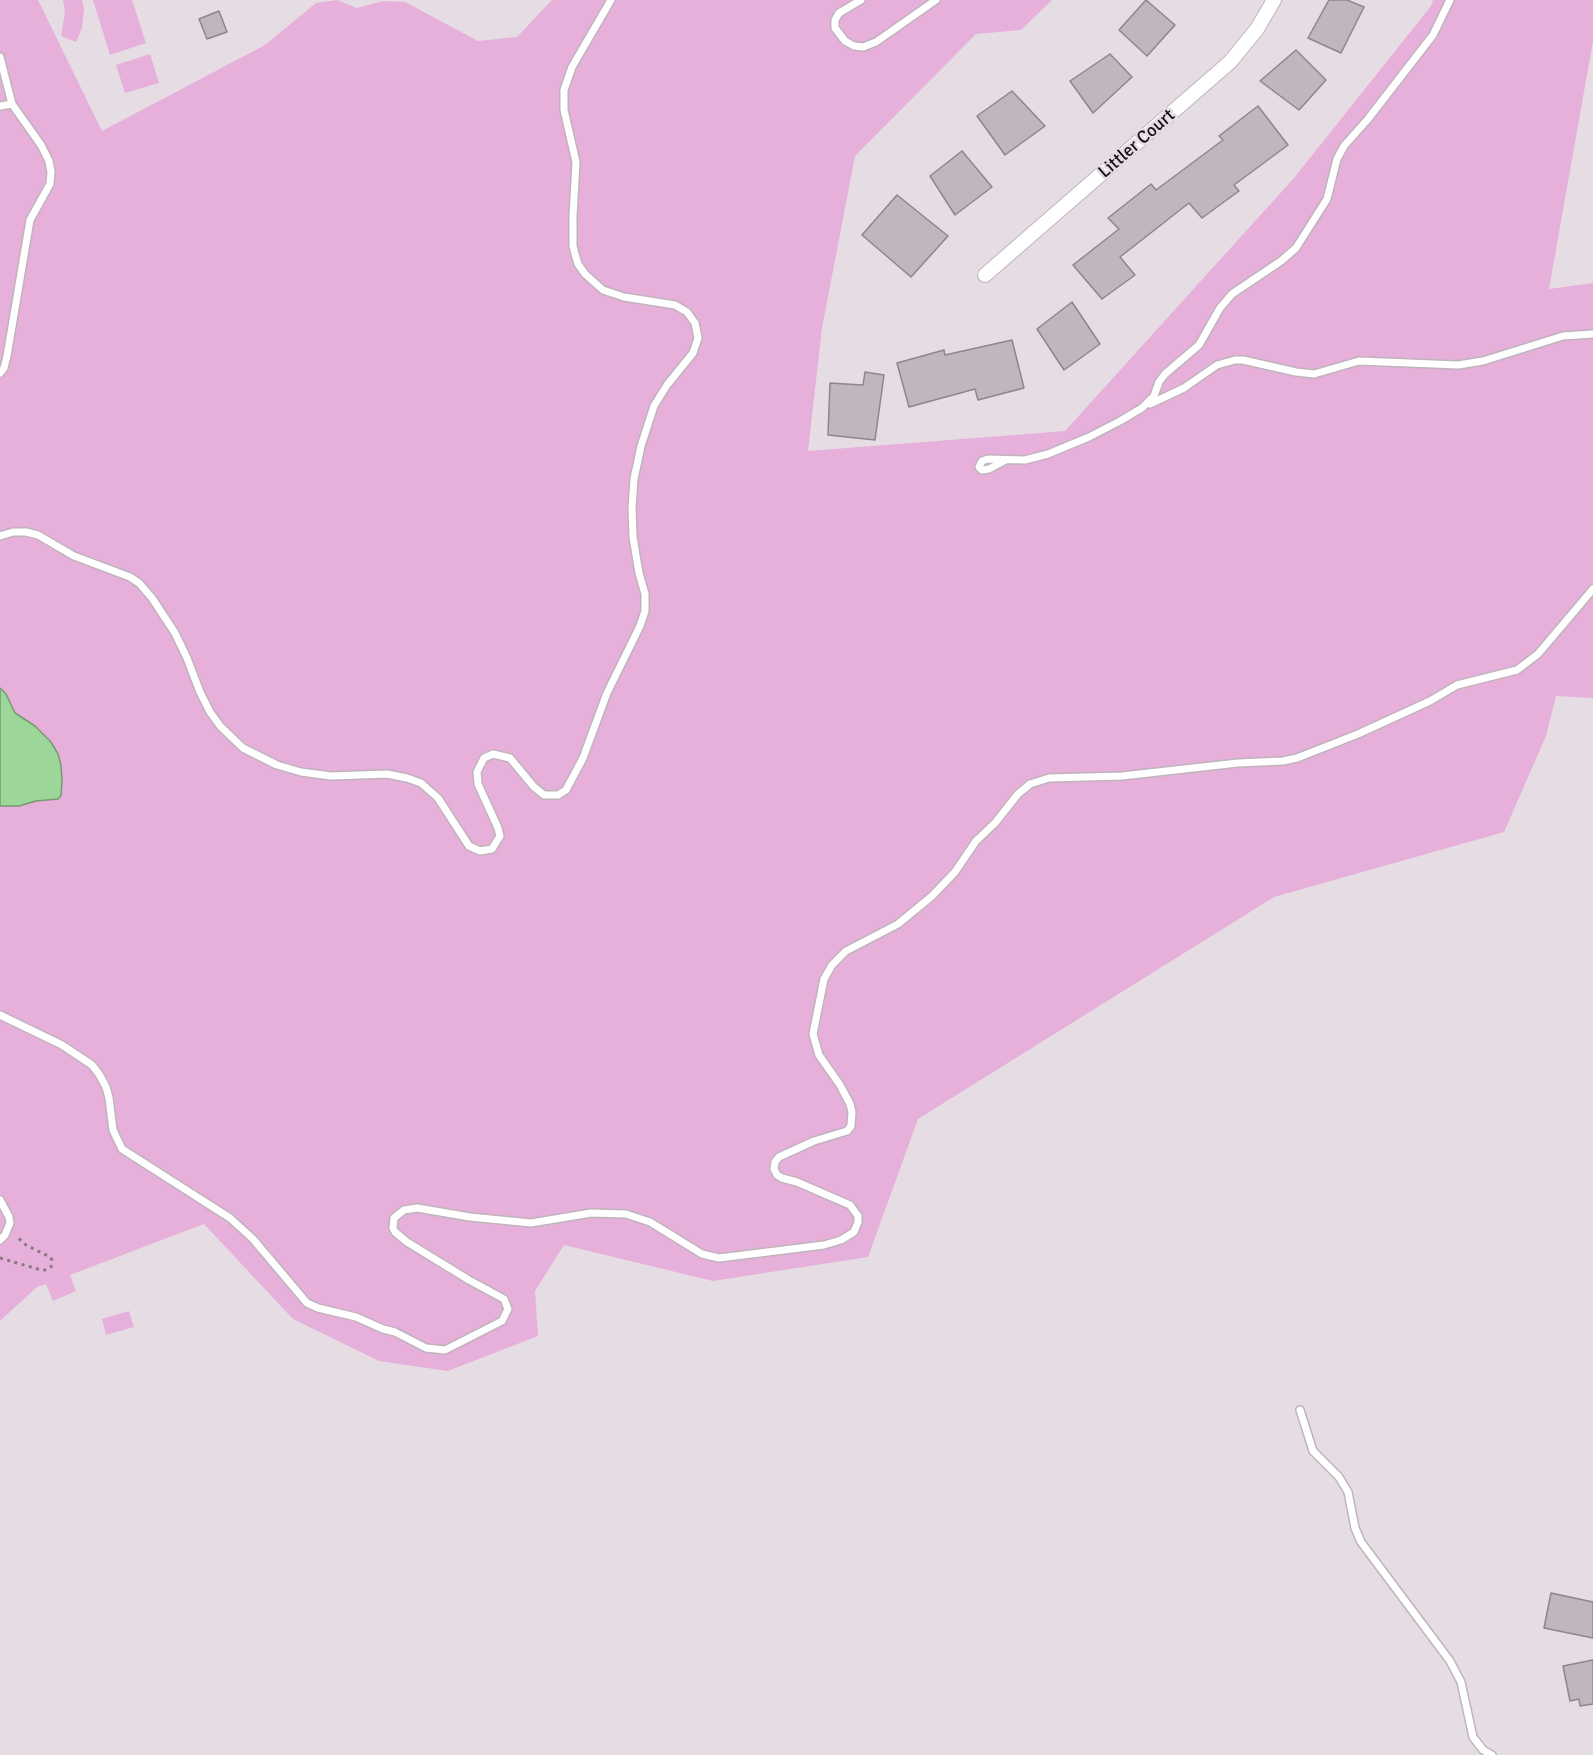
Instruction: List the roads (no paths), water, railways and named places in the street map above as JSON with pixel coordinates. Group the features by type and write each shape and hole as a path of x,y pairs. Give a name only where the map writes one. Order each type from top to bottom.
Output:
{"street":[{"name":"Littler Court","path":"985,275 1230,62 1257,29 1274,0"}],"lane":[{"path":"0,536 20,532 38,535 74,556 124,574 139,583 175,633 200,692 221,727 243,748 277,765 301,772 332,776 387,774 421,783 438,798 469,846 480,851 492,849 500,836 478,784 477,772 484,758 493,754 510,758 534,787 544,795 558,795 566,790 583,758 607,693 624,661 645,611 645,594 633,537 634,479 641,446 654,406 667,385 693,353 698,338 695,323 687,312 675,305 624,297 603,290 585,274 575,254 573,216 576,162 564,110 564,90 572,67 611,0"},
{"path":"861,0 839,13 835,20 835,28 845,41 854,46 863,47 885,37 936,0"},
{"path":"1142,408 1154,396 1165,374 1199,345 1220,308 1232,294 1281,261 1302,240 1327,199 1337,159 1344,147 1433,35 1450,0"},
{"path":"0,57 12,104 41,145 49,161 50,184 30,220 7,356 0,373"},
{"path":"0,106 12,104"},
{"path":"1006,460 1025,460 1048,453 1106,429 1142,408 1184,388 1217,366 1234,360 1314,374 1359,361 1458,365 1483,361 1563,336 1593,334"},
{"path":"0,1015 62,1045 92,1065 106,1087 113,1130 122,1149 230,1218 253,1239 307,1303 356,1317 395,1332 426,1348 445,1350 502,1321 508,1309 504,1299 460,1275 395,1232 394,1218 404,1210 417,1208 470,1217 531,1223 591,1213 626,1214 650,1222 702,1254 719,1258 824,1245 841,1240 854,1232 858,1216 850,1205 797,1182 782,1178 774,1169 779,1157 814,1141 847,1131 851,1126 850,1104 819,1055 813,1034 824,979 832,965 846,951 898,924 932,896 955,872 982,834 1030,784 1049,778 1122,776 1297,758 1358,734 1430,701 1457,685 1517,670 1538,654 1593,589"},
{"path":"0,1200 9,1217 9,1226 0,1240"},
{"path":"1300,1410 1312,1451 1339,1477 1348,1491 1355,1528 1361,1542 1450,1661 1461,1682 1473,1737 1483,1750 1492,1755"}]}
